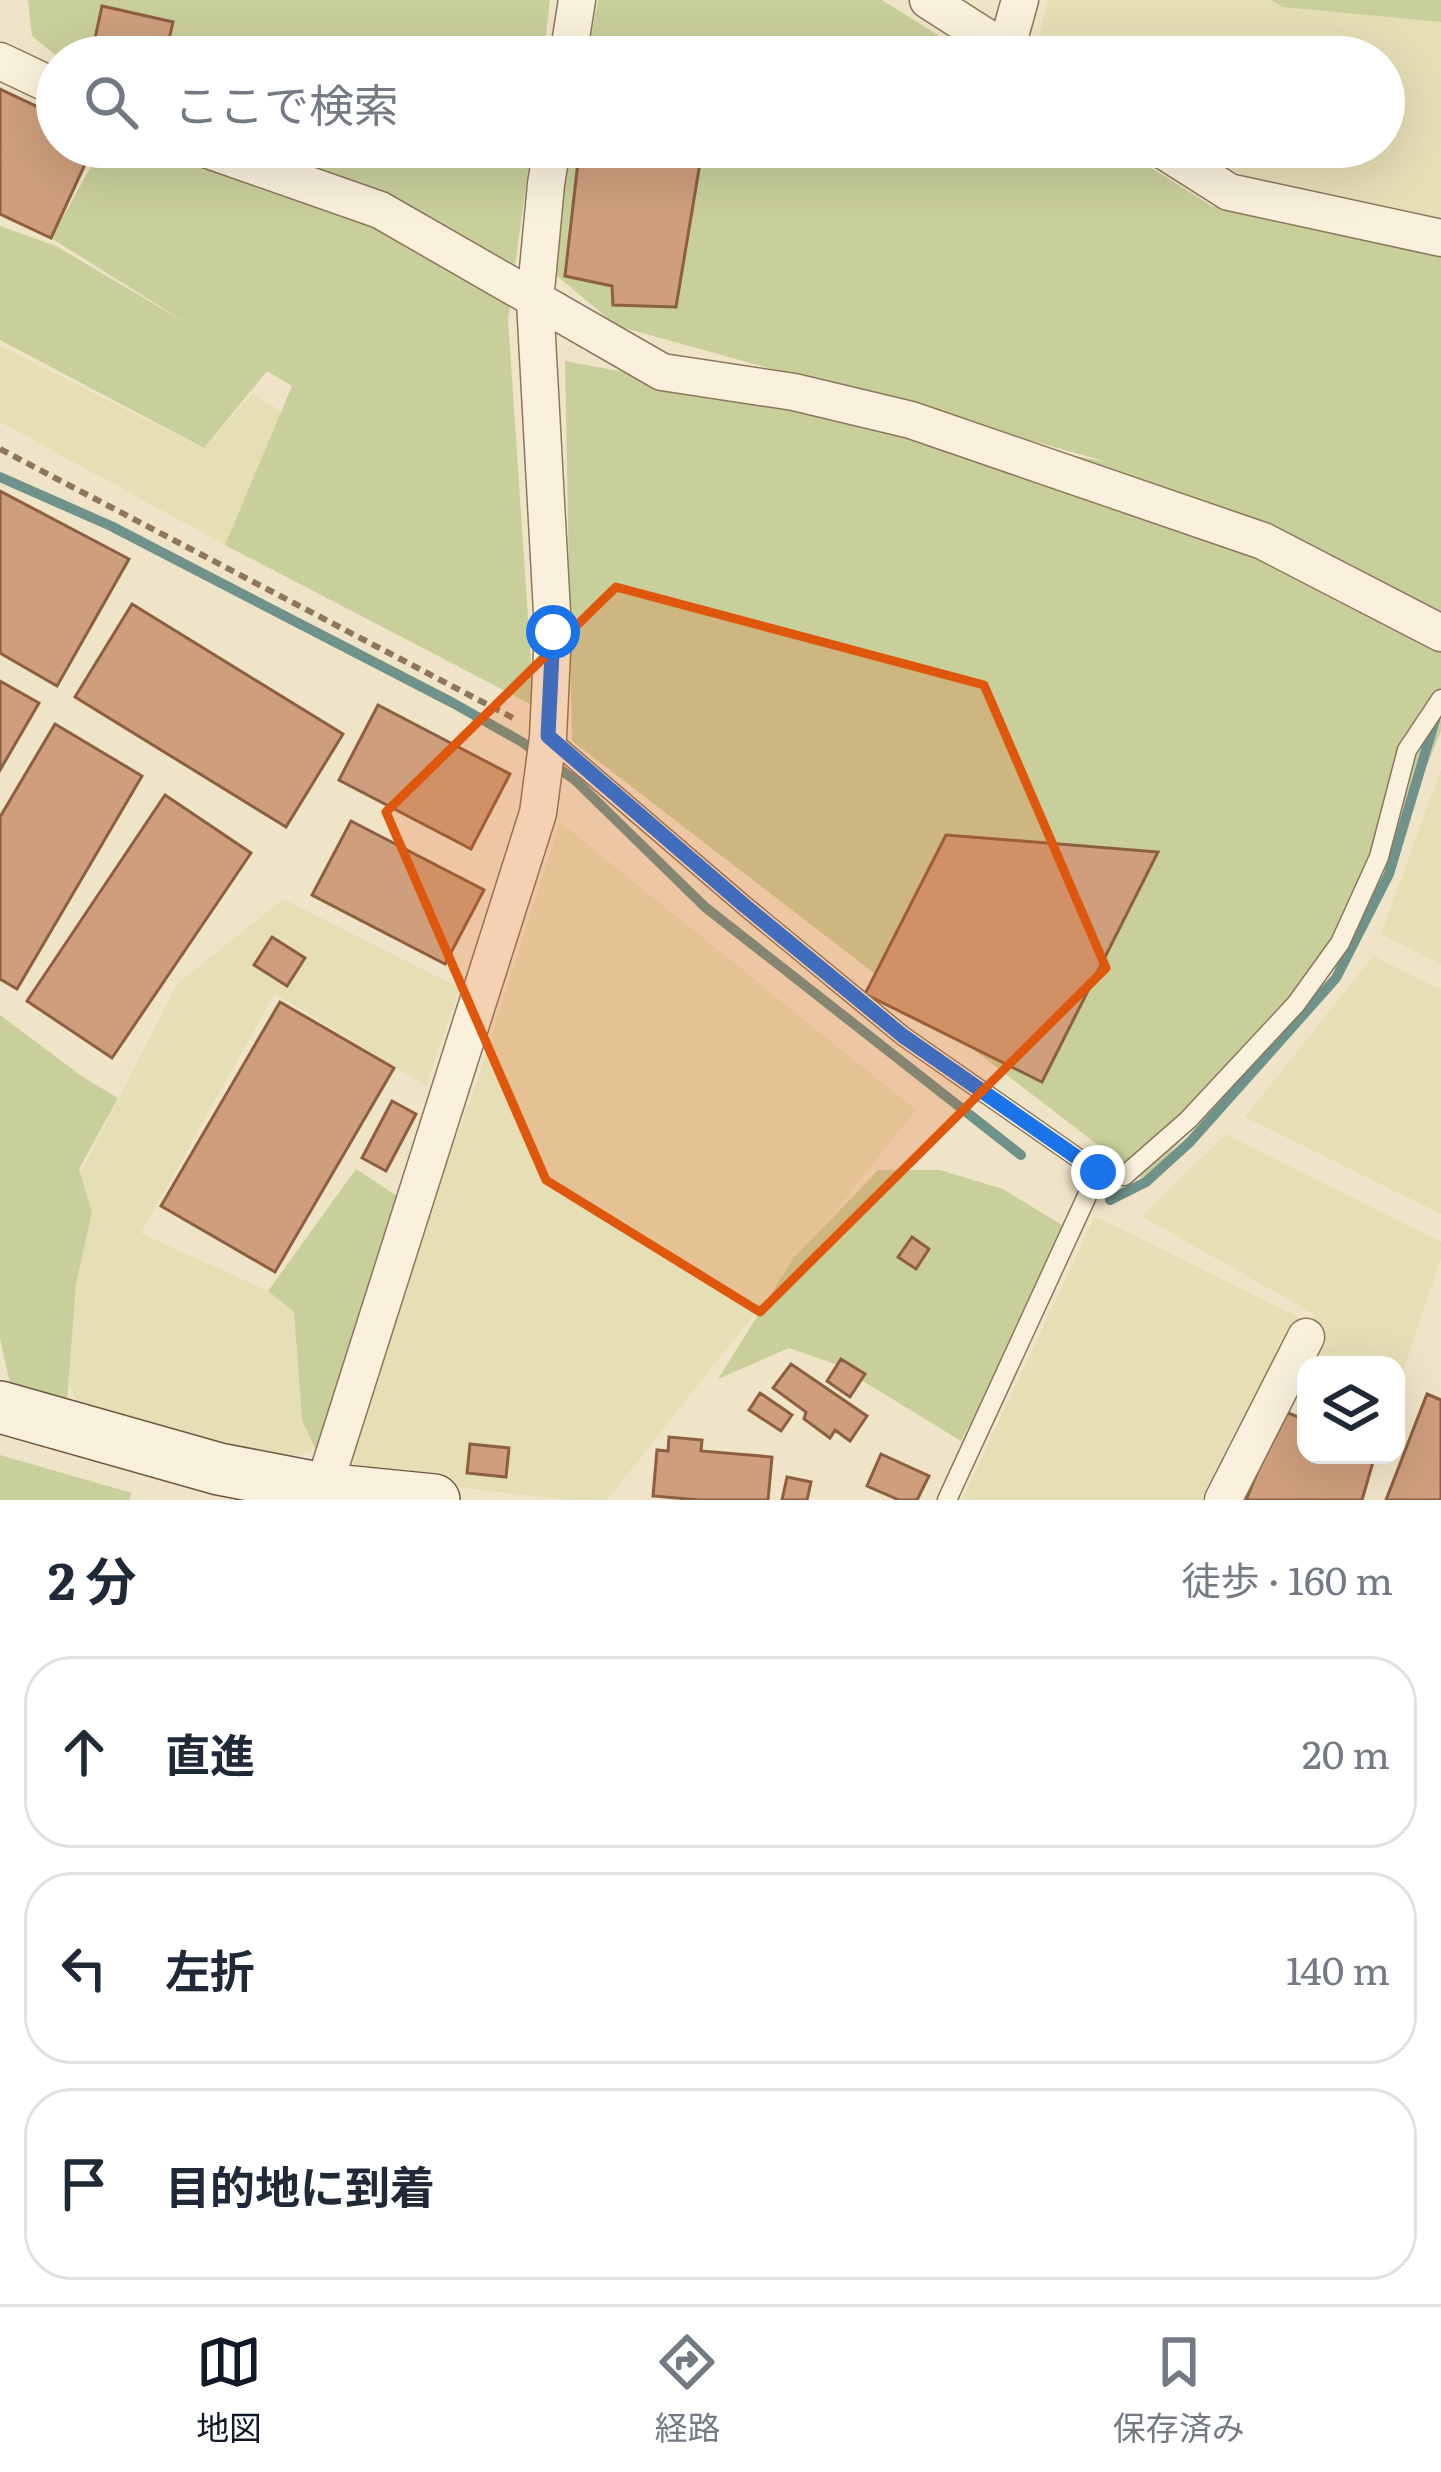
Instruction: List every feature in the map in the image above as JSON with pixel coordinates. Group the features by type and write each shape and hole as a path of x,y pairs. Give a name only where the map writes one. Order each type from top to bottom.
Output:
{"street":[{"path":"572,36 578,0"},
{"path":"928,0 983,36"},
{"path":"1014,36 1020,0"},
{"path":"0,61 36,78"},
{"path":"260,168 380,210 662,371 794,392 911,420 1263,541 1441,632"},
{"path":"322,1489 532,835 541,793 553,632 536,301 549,168"},
{"path":"1191,168 1229,192 1441,238"},
{"path":"1222,1500 1306,1337"},
{"path":"0,1407 219,1469 322,1489 434,1500"}],"lane":[{"path":"548,742 903,1036 1098,1172 1124,1176 1188,1120 1296,1004 1340,943 1379,856 1407,750 1441,699"},
{"path":"947,1500 1098,1172"}],"path":[{"path":"0,449 548,742"}],"highlighted area":[{"path":"616,587 984,685 1106,968 760,1312 546,1180 386,812"}],"shaded area":[{"path":"1048,0 1271,0 1282,7 1441,22 1441,245 1230,168 1405,168 1405,36 1039,36"},
{"path":"0,346 203,448 253,393 282,412 225,545 0,422"},
{"path":"1441,769 1441,965 1381,934"},
{"path":"560,822 916,1110 607,1500 568,1500 360,1476 347,1454 398,1294 476,1084"},
{"path":"283,899 460,988 426,1086 275,993 141,1233 268,1291 294,1312 302,1420 316,1450 279,1459 78,1407 69,1382 76,1284 92,1212 80,1174 177,984"},
{"path":"1373,956 1441,989 1441,1214 1245,1117"},
{"path":"1226,1134 1441,1241 1441,1259 1405,1365 1405,1356 1298,1356 1314,1314 1141,1216"},
{"path":"1095,1216 1299,1317 1207,1500 962,1500"},
{"path":"1297,1359 1297,1402 1283,1396"}],"green space":[{"path":"28,0 550,0 546,36 32,36"},
{"path":"598,0 882,0 939,36 591,36"},
{"path":"1271,0 1441,0 1441,22 1282,7"},
{"path":"90,168 528,168 508,319 534,706 225,545 292,386 267,371 204,448 0,340 0,226 56,246 188,324 51,238"},
{"path":"565,168 1151,168 1212,206 1441,240 1441,731 1363,924 1146,1182 572,741 565,361 1108,462 617,326 545,266"},
{"path":"0,1015 118,1098 79,1169 92,1212 76,1284 67,1402 13,1397 0,1339"},
{"path":"356,1169 400,1198 316,1450 302,1420 294,1312 268,1291"},
{"path":"878,1170 940,1170 1003,1189 1062,1225 1000,1367 961,1441 835,1364 789,1348 718,1379 793,1259"},
{"path":"0,1455 132,1493 129,1500 0,1500"}],"building":[{"path":"102,6 173,22 170,36 96,36"},
{"path":"0,89 36,106 36,168 83,168 51,238 0,214"},
{"path":"577,168 699,168 676,307 613,305 612,286 565,276"},
{"path":"0,491 129,559 57,686 0,653"},
{"path":"132,604 343,734 286,827 75,697"},
{"path":"0,681 39,703 0,770"},
{"path":"378,705 510,774 471,849 339,780"},
{"path":"55,724 142,776 17,989 0,979 0,817"},
{"path":"165,795 251,853 112,1058 27,1001"},
{"path":"351,821 484,890 445,964 312,895"},
{"path":"946,835 1158,852 1042,1082 865,994"},
{"path":"272,937 305,958 287,986 254,965"},
{"path":"280,1002 394,1068 275,1272 161,1206"},
{"path":"392,1101 416,1114 386,1171 362,1158"},
{"path":"912,1237 929,1249 916,1269 898,1257"},
{"path":"841,1359 865,1374 850,1397 827,1381"},
{"path":"791,1364 867,1416 850,1441 835,1430 830,1438 804,1419 806,1412 773,1388"},
{"path":"760,1393 792,1415 781,1431 749,1410"},
{"path":"1427,1394 1441,1400 1441,1500 1386,1500 1400,1464 1405,1464 1405,1451"},
{"path":"1283,1411 1297,1416 1297,1464 1372,1464 1362,1500 1246,1500"},
{"path":"669,1437 702,1440 701,1451 772,1457 768,1500 653,1496 657,1450 668,1451"},
{"path":"470,1444 509,1448 506,1477 467,1473"},
{"path":"881,1454 929,1476 917,1500 899,1500 867,1486"},
{"path":"787,1477 811,1482 807,1500 782,1500"}],"waterway":[{"path":"0,477 111,526 522,742 575,780 705,907 1021,1155"},
{"path":"1110,1200 1146,1182 1190,1142 1336,978 1389,874 1435,720"}],"route":[{"path":"553,632 548,736 903,1036 1098,1172"}]}
